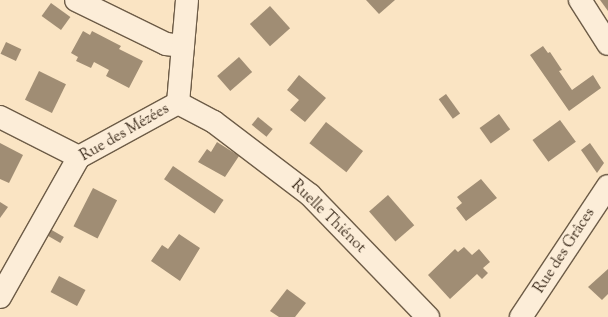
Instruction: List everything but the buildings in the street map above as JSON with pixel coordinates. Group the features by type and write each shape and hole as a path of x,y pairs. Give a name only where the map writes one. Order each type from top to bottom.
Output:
{"street":[{"path":"76,0 166,44 183,46"},
{"name":"Rue des Mézées","path":"0,297 7,268 79,157 178,102 187,0"},
{"path":"580,0 608,44"},
{"name":"Ruelle Thiénot","path":"178,102 214,122 310,195 428,317"},
{"path":"0,117 79,157"},
{"name":"Rue des Grâces","path":"521,317 608,186"}]}
